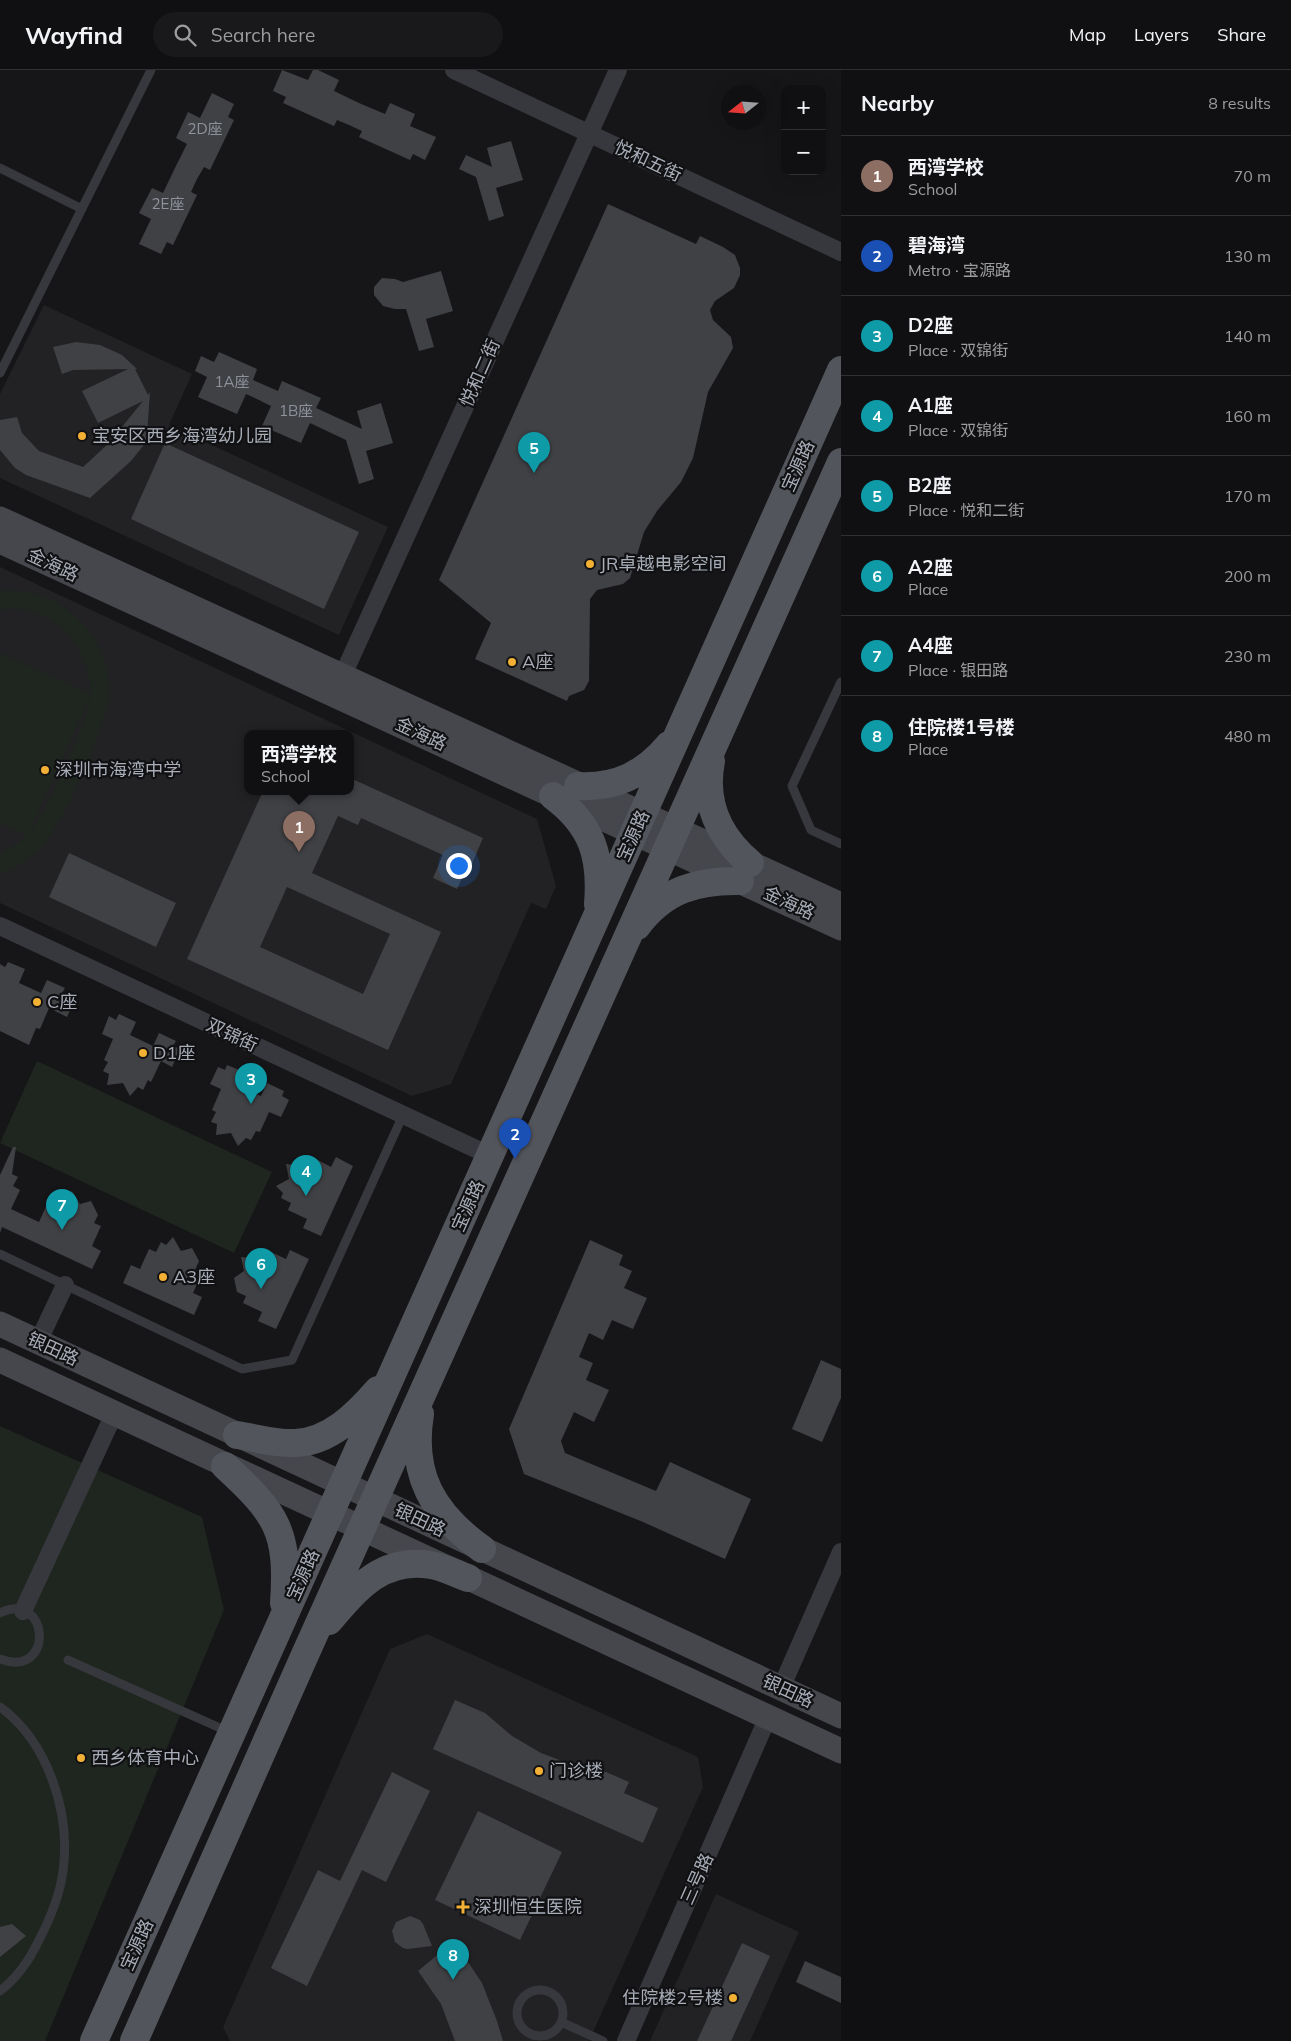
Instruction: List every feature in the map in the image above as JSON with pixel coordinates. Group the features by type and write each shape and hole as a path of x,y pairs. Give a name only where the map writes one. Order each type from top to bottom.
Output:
{"main road":[{"name":"宝源路","path":"94,2041 841,370"},
{"name":"宝源路","path":"134,2041 304,1657 841,462"},
{"path":"578,786 606,786 637,774 660,756 682,728"},
{"path":"626,941 644,916 670,896 703,882 745,872 712,810 709,788 710,764 721,728"},
{"path":"554,796 572,810 593,843 599,877 597,918"},
{"path":"237,1434 295,1443 315,1439 336,1430 350,1420 395,1370"},
{"path":"423,1392 416,1435 418,1460 424,1482 444,1516 459,1532 482,1548"},
{"path":"225,1466 259,1499 278,1528 286,1566 283,1619"},
{"path":"304,1657 323,1628 356,1591 372,1577 388,1567 410,1563 433,1565 468,1578"}],"street":[{"name":"悦和五街","path":"454,70 841,252"},
{"name":"悦和二街","path":"342,676 618,70"},
{"name":"金海路","path":"0,519 578,786 638,824"},
{"name":"金海路","path":"0,541 554,796 638,824 745,872 841,905"},
{"name":"金海路","path":"745,872 841,928"},
{"name":"双锦街","path":"0,926 490,1156"},
{"path":"38,1342 65,1284"},
{"name":"银田路","path":"0,1324 841,1716"},
{"name":"银田路","path":"0,1360 841,1751"},
{"path":"23,1611 114,1414"},
{"path":"781,1688 841,1552"},
{"name":"三号路","path":"626,2041 768,1718"}],"lane":[{"path":"0,373 151,70"},
{"path":"0,168 82,209"},
{"path":"841,682 792,786 811,830 841,844"},
{"path":"0,1254 242,1369 292,1360 403,1115"},
{"path":"0,1613 15,1609 23,1611 36,1621 40,1637 39,1646 26,1660 17,1662 0,1659"},
{"path":"68,1660 231,1734"},
{"path":"0,1707 34,1740 52,1781 63,1826 63,1871 49,1920 30,1959 0,1991"},
{"path":"542,1990 549,1992 555,1996 562,2008 561,2022 552,2033 545,2036 531,2034 520,2024 517,2018 519,2003 528,1993 542,1990"},
{"path":"561,2022 603,2041"}],"shaded area":[{"path":"44,305 192,374 169,425 388,527 339,635 0,478 0,394"},
{"path":"0,567 347,730 244,730 244,795 354,795 354,733 537,819 556,886 546,909 531,903 451,1084 412,1096 0,903"},
{"path":"0,591 22,591 43,596 62,605 78,618 92,634 102,653 108,673 109,695 101,728 82,774 50,836 33,856 17,866 0,873 0,853 17,844 27,835 0,823 0,653 91,694 89,676 84,659 65,631 51,620 36,613 19,609 0,610","holes":["90,697 88,708 55,788 29,833"]},
{"path":"37,1061 272,1172 234,1253 0,1143"},
{"name":"西乡体育中心","path":"0,1426 202,1517 224,1610 45,2041 0,2041"},
{"name":"深圳恒生医院","path":"427,1634 698,1757 703,1787 589,2041 230,2041 223,2027 390,1649"},
{"path":"716,1894 799,1932 750,2041 650,2041"}],"building":[{"path":"282,70 308,80 313,70 318,70 339,80 334,91 359,103 385,114 390,103 415,114 410,126 436,137 425,160 413,154 410,160 359,137 362,131 349,125 337,120 334,126 283,103 286,97 273,91"},
{"path":"212,93 234,104 228,117 234,120 210,170 204,167 197,179 191,192 197,195 173,245 167,242 161,254 139,244 151,219 139,213 152,188 163,193 187,144 176,138 188,112 200,118"},
{"path":"511,141 523,180 496,188 504,216 489,221 476,177 459,169 466,155 492,167 487,148"},
{"path":"608,204 696,244 700,236 723,247 735,255 740,268 740,275 734,288 715,301 710,310 713,320 731,337 733,348 708,392 693,458 681,482 657,511 644,532 630,578 623,584 597,590 590,599 589,681 584,690 569,696 567,701 475,659 491,623 439,580"},
{"path":"441,271 453,311 426,319 434,347 419,351 406,309 383,306 374,295 374,287 382,278 403,282"},
{"path":"76,342 100,345 122,355 137,369 135,369 148,395 150,392 147,434 151,436 131,461 90,498 26,475 15,468 0,450 0,420 17,417 22,433 39,451 83,467 109,443 143,401 98,423 82,391 128,369 73,370 62,374 53,347"},
{"path":"219,352 257,369 253,380 278,391 282,381 321,398 316,408 362,429 357,411 381,403 393,443 366,451 374,479 359,484 346,440 310,423 301,443 262,426 271,406 246,394 237,414 198,397 207,377 195,371 201,356 214,362"},
{"path":"165,443 359,532 324,609 131,519"},
{"path":"354,780 483,838 471,866 468,865 457,889 433,878 443,855 361,818 358,825 338,816 312,873 441,932 388,1050 187,959 261,795 354,795","holes":["287,887 390,934 363,994 260,947"]},
{"path":"69,853 176,903 156,947 49,897"},
{"name":"C座","path":"8,962 25,969 19,983 41,993 47,980 65,988 62,993 75,999 67,1017 49,1008 40,1029 36,1028 29,1045 0,1031 0,964 5,967"},
{"name":"D1座","path":"119,1014 136,1022 130,1035 153,1046 159,1033 176,1041 173,1046 180,1049 172,1067 161,1061 151,1082 148,1080 143,1090 138,1087 130,1096 123,1083 107,1085 109,1074 103,1071 108,1062 104,1060 113,1039 102,1034 109,1016 116,1020"},
{"path":"227,1065 244,1072 238,1086 261,1096 267,1083 284,1091 282,1096 289,1100 281,1117 269,1112 260,1132 256,1131 251,1140 246,1138 238,1146 231,1133 216,1135 217,1124 211,1122 216,1112 212,1110 221,1089 210,1084 218,1067 225,1070"},
{"path":"13,1147 16,1147 12,1174 18,1177 13,1186 20,1190 11,1209 39,1222 48,1202 55,1205 59,1196 65,1198 72,1191 80,1204 91,1201 98,1215 94,1223 101,1226 92,1246 101,1251 92,1269 2,1227 0,1233 0,1175"},
{"path":"312,1157 331,1167 336,1157 353,1166 321,1236 303,1228 307,1219 288,1210 291,1203 281,1198 283,1193 276,1186 289,1179 286,1164 296,1165 299,1160 308,1164"},
{"name":"A3座","path":"173,1237 181,1251 192,1248 199,1261 195,1270 202,1273 193,1293 202,1297 194,1315 123,1283 131,1265 140,1269 149,1249 156,1252 161,1242 166,1245"},
{"path":"590,1240 623,1255 619,1265 632,1271 624,1288 647,1298 633,1329 612,1320 603,1340 589,1333 579,1357 593,1363 586,1380 609,1390 594,1422 574,1412 561,1441 565,1453 656,1491 670,1462 751,1499 725,1559 643,1522 524,1474 509,1429"},
{"path":"267,1250 286,1259 290,1250 309,1259 276,1329 258,1321 262,1312 243,1303 246,1296 237,1292 234,1278 244,1271 241,1257 251,1258 254,1253 263,1257"},
{"path":"821,1360 841,1369 841,1398 822,1442 792,1429"},
{"name":"门诊楼","path":"455,1700 485,1713 512,1736 541,1753 573,1765 606,1772 629,1782 624,1793 658,1808 643,1843 433,1749"},
{"path":"392,1772 430,1791 386,1882 362,1870 307,1986 271,1968 318,1870 340,1881"},
{"path":"478,1811 562,1852 520,1940 435,1900"},
{"path":"410,1916 420,1920 423,1924 432,1946 408,1949 395,1942 392,1931 396,1922"},
{"path":"12,1924 26,1936 0,1957 0,1927"},
{"path":"454,1941 482,1983 503,2041 455,2041 441,2004 418,1971"},
{"name":"住院楼2号楼","path":"742,1943 770,1956 731,2041 697,2041"},
{"path":"805,1961 841,1977 841,2003 796,1982"}],"place":[{"name":"宝安区西乡海湾幼儿园","path":"82,436"},
{"name":"B2座","path":"534,473"},
{"name":"JR卓越电影空间","path":"590,564"},
{"name":"A座","path":"512,662"},
{"name":"深圳市海湾中学","path":"45,770"},
{"name":"西湾学校","path":"299,852"},
{"name":"C座","path":"37,1002"},
{"name":"D1座","path":"143,1053"},
{"name":"D2座","path":"251,1104"},
{"name":"碧海湾","path":"515,1159"},
{"name":"A1座","path":"306,1196"},
{"name":"A4座","path":"62,1230"},
{"name":"A3座","path":"163,1277"},
{"name":"A2座","path":"261,1289"},
{"name":"西乡体育中心","path":"81,1758"},
{"name":"门诊楼","path":"539,1771"},
{"name":"深圳恒生医院","path":"463,1907"},
{"name":"住院楼1号楼","path":"453,1980"},
{"name":"住院楼2号楼","path":"733,1998"}]}
